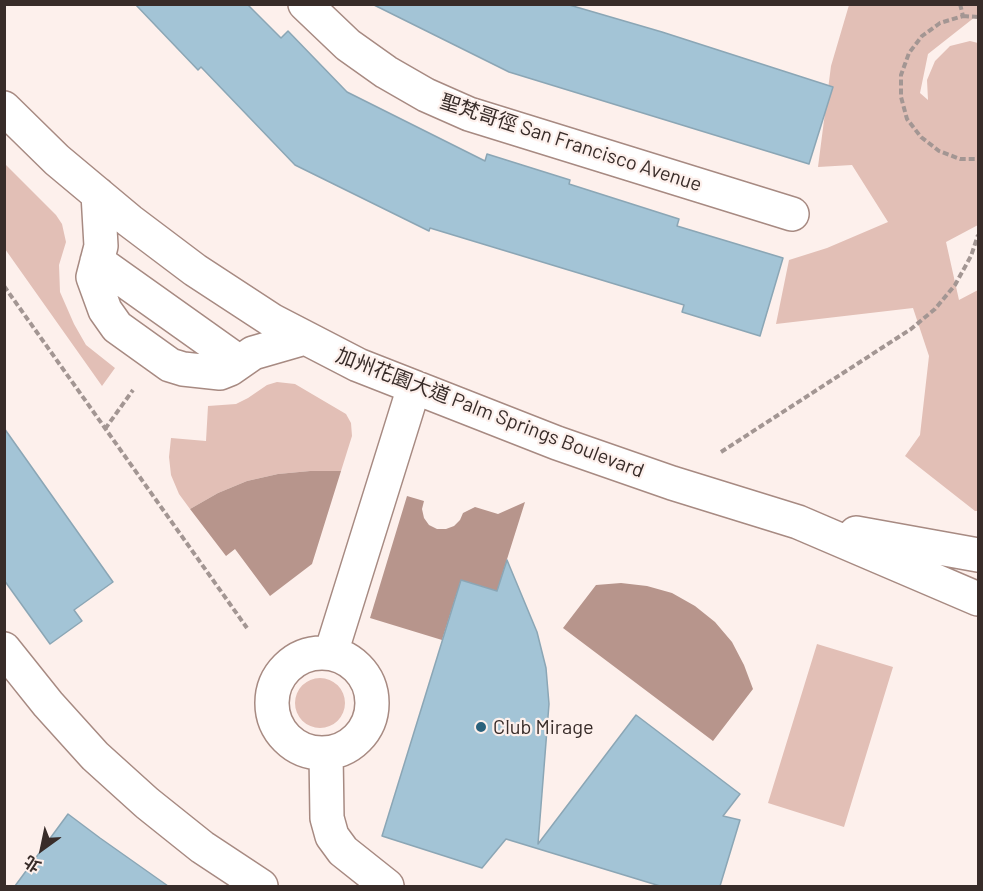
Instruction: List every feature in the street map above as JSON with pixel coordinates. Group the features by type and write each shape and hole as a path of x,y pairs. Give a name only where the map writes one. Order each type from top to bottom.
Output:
{"street":[{"name":"聖梵哥徑 San Francisco Avenue","path":"305,4 348,45 386,72 426,95 469,114 792,214"},
{"name":"加州花園大道 Palm Springs Boulevard","path":"4,108 57,160 130,221 195,270 273,321 358,365 557,443 672,483 798,522 978,599"},
{"path":"98,194 101,246 97,261 239,362 253,353 305,338"},
{"path":"331,653 414,387"},
{"name":"加州花園大道 Palm Springs Boulevard","path":"798,522 978,555"},
{"path":"4,649 48,704 95,756 147,803 193,840 261,886"},
{"path":"331,653 349,660 361,672 370,688 372,706 368,723 358,738 343,748 326,753 305,750 287,738 275,721 272,699 278,679 291,663 310,654 331,653"},
{"path":"326,753 327,818 332,836 342,851 387,886"}],"path":[{"path":"960,4 963,16"},
{"path":"978,17 963,16 940,23 922,36 909,53 901,75 901,97 908,119 921,137 939,151 960,159 978,159"},
{"path":"715,456 919,323 935,309 955,285 971,256 978,235"},
{"path":"4,286 247,628"},
{"path":"105,429 137,384"}],"shaded area":[{"path":"849,5 978,5 978,18 975,17 928,54 920,93 928,100 927,80 935,61 950,46 970,41 978,43 978,225 946,242 959,300 978,290 978,511 975,511 905,456 920,435 929,356 913,308 776,324 789,260 827,248 888,222 852,165 818,167 831,66"},
{"path":"5,164 56,215 62,224 66,242 59,265 60,292 86,345 115,368 102,386 5,249"},
{"path":"277,382 295,384 346,414 351,423 352,436 341,471 278,474 247,481 218,493 190,509 179,494 171,475 169,457 171,438 206,441 208,406 236,404 267,385"},
{"path":"341,471 312,564 270,596 235,549 226,556 190,509 218,493 247,481 278,474"},
{"path":"407,496 424,501 422,509 424,518 429,525 437,529 454,526 463,513 475,507 498,514 525,502 497,591 461,580 442,640 370,618"},
{"path":"621,583 647,586 672,593 695,606 715,622 732,642 753,689 713,741 563,628 596,585"},
{"path":"817,644 893,667 844,827 768,803"},
{"path":"325,678 338,685 344,693 344,713 338,721 330,727 315,728 302,721 296,713 295,698 302,685 310,679"}],"building":[{"path":"135,4 247,4 281,38 288,31 347,92 485,161 487,154 570,180 569,184 679,219 677,226 783,258 760,336 682,312 684,305 430,228 429,231 295,165 201,67 198,70"},
{"path":"372,4 566,4 833,87 809,164 509,72"},
{"path":"4,428 113,582 74,610 82,621 50,644 4,580"},
{"name":"Club Mirage","path":"507,560 537,632 546,668 549,704 538,844 636,715 740,794 723,816 740,820 720,886 660,886 506,839 482,868 382,836 461,580 497,591"},
{"path":"68,814 100,838 168,886 15,886"}],"place":[{"name":"Club Mirage","path":"481,727"}]}
